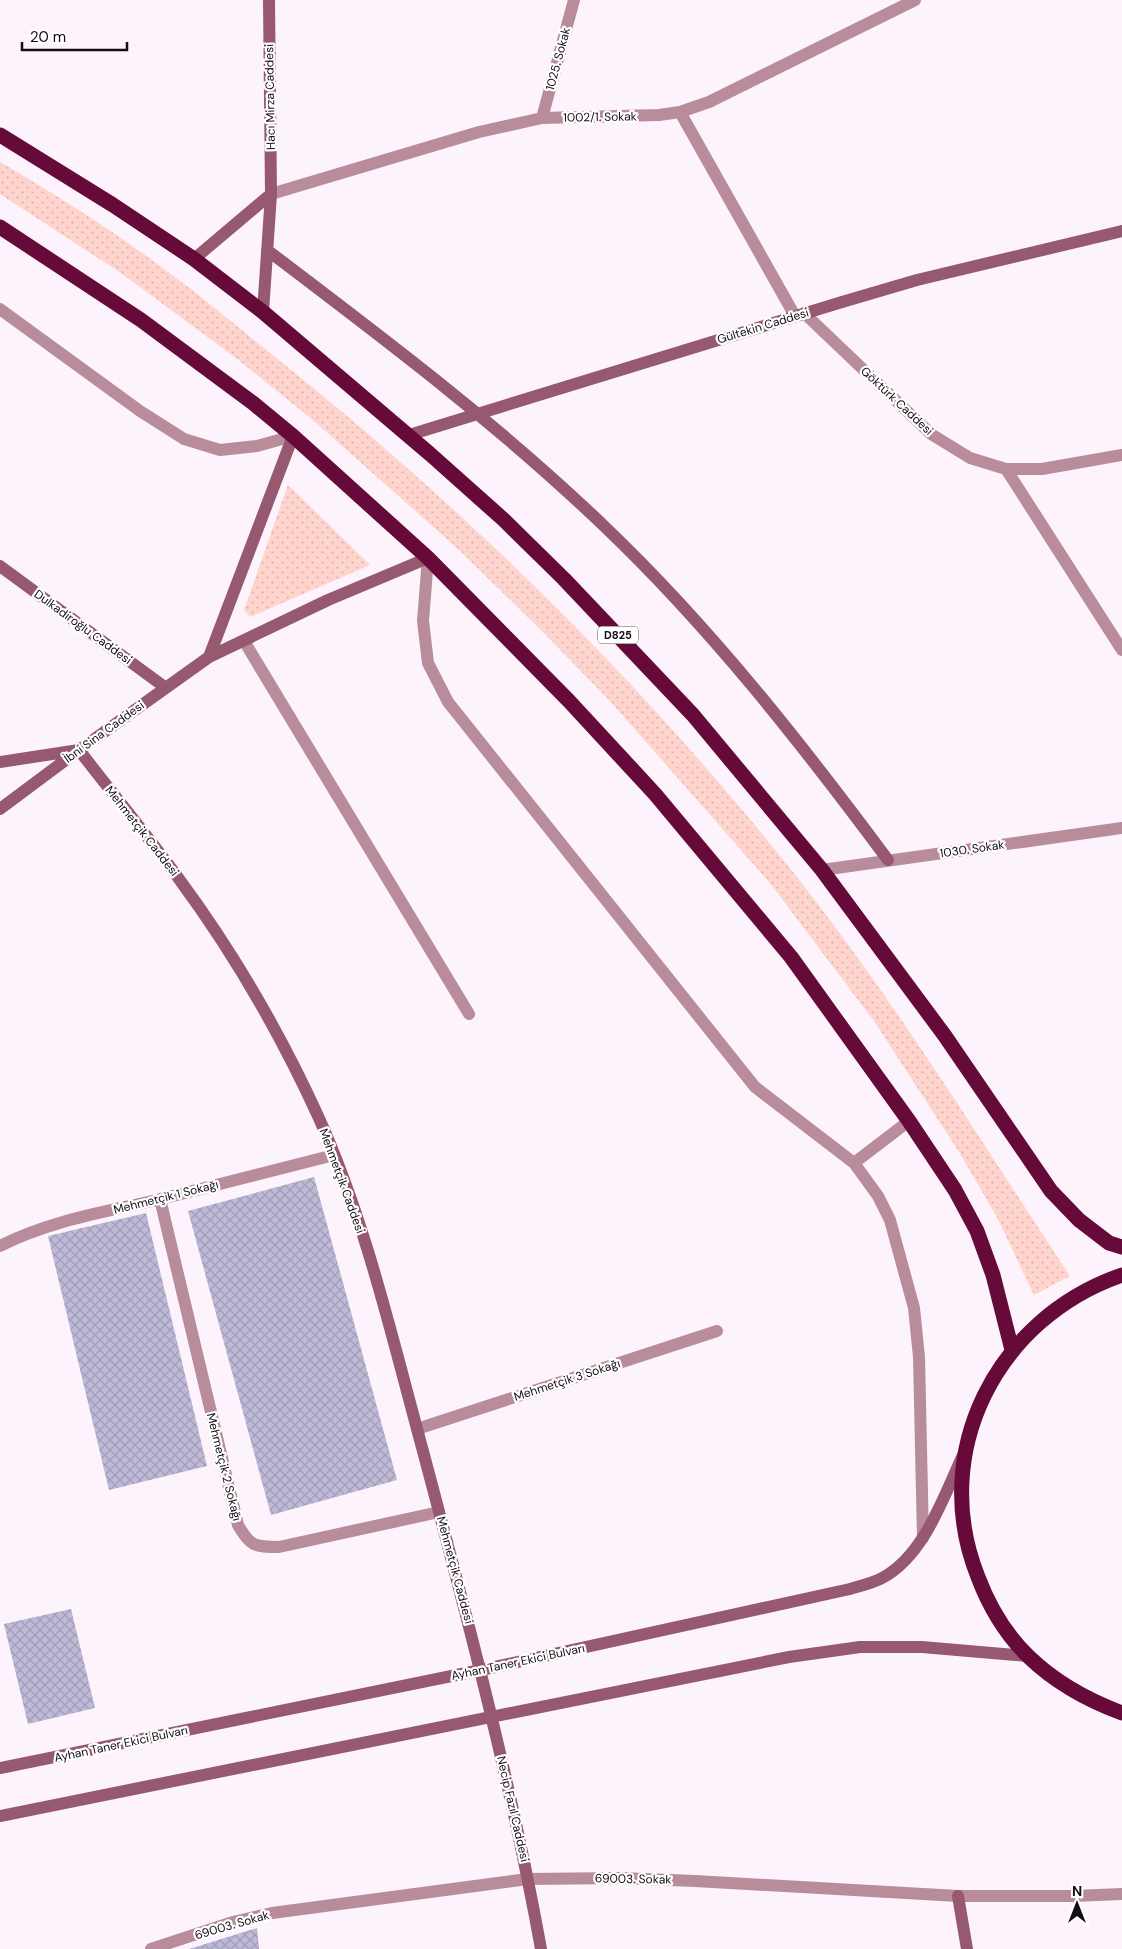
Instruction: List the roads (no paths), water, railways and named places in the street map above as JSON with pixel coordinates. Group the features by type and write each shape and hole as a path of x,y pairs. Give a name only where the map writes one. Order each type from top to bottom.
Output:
{"highway":[{"name":"D825","path":"0,136 113,205 194,259 263,312 409,435 504,520 693,715 822,870 945,1036 1051,1191 1078,1220 1109,1243 1122,1248"},
{"path":"0,227 141,320 293,436 428,558 655,794 791,957 909,1121 955,1190 977,1231 993,1275 1012,1350"},
{"path":"1122,1275 1100,1282 1067,1300 1038,1323 1012,1350 991,1381 976,1415 966,1451 962,1488 964,1525 972,1561 990,1604 1004,1627 1028,1656 1057,1680 1089,1700 1122,1713"}],"street":[{"name":"Hacı Mirza Caddesi","path":"263,312 271,194 269,0"},
{"name":"1025. Sokak","path":"542,118 574,0"},
{"name":"1002/1. Sokak","path":"271,194 480,132 542,118 633,116 680,112 709,102 915,0"},
{"name":"Göktürk Caddesi","path":"680,112 799,314 931,434 970,458 1006,469 1042,469 1122,455"},
{"path":"194,259 271,194"},
{"name":"Gültekin Caddesi","path":"409,435 799,314 917,280 1122,231"},
{"path":"267,250 396,348 478,414 591,514 664,587 750,683 816,763 888,860"},
{"path":"0,309 140,411 184,439 220,450 257,446 293,436"},
{"path":"209,657 293,436"},
{"path":"1006,469 1122,650"},
{"path":"428,558 422,621 428,663 448,702 755,1087 854,1163 878,1196 890,1220 914,1308 919,1357 923,1538"},
{"name":"İbni Sina Caddesi","path":"0,809 209,657 328,600 428,558"},
{"name":"Dulkadiroğlu Caddesi","path":"0,566 166,688"},
{"path":"244,640 469,1014"},
{"path":"0,762 79,750"},
{"name":"Mehmetçik Caddesi","path":"79,750 180,880 212,927 269,1019 318,1116 334,1155 364,1242 481,1670"},
{"name":"1030. Sokak","path":"822,870 1122,828"},
{"path":"854,1163 909,1121"},
{"name":"Mehmetçik 1 Sokağı","path":"0,1246 39,1229 76,1218 334,1155"},
{"name":"Mehmetçik 2 Sokağı","path":"160,1199 238,1525 246,1540 261,1547 279,1547 439,1512"},
{"name":"Mehmetçik 3 Sokağı","path":"416,1429 717,1330"},
{"name":"Ayhan Taner Ekici Bulvarı","path":"0,1768 481,1670 850,1589 882,1578 905,1561 923,1538 966,1451"},
{"path":"0,1816 789,1657 860,1647 922,1647 1028,1656"},
{"name":"Necip Fazıl Caddesi","path":"481,1670 528,1879 541,1949"},
{"name":"69003. Sokak","path":"151,1949 233,1922 272,1913 528,1879 620,1878 958,1896 1122,1894"},
{"path":"958,1896 967,1949"}]}
